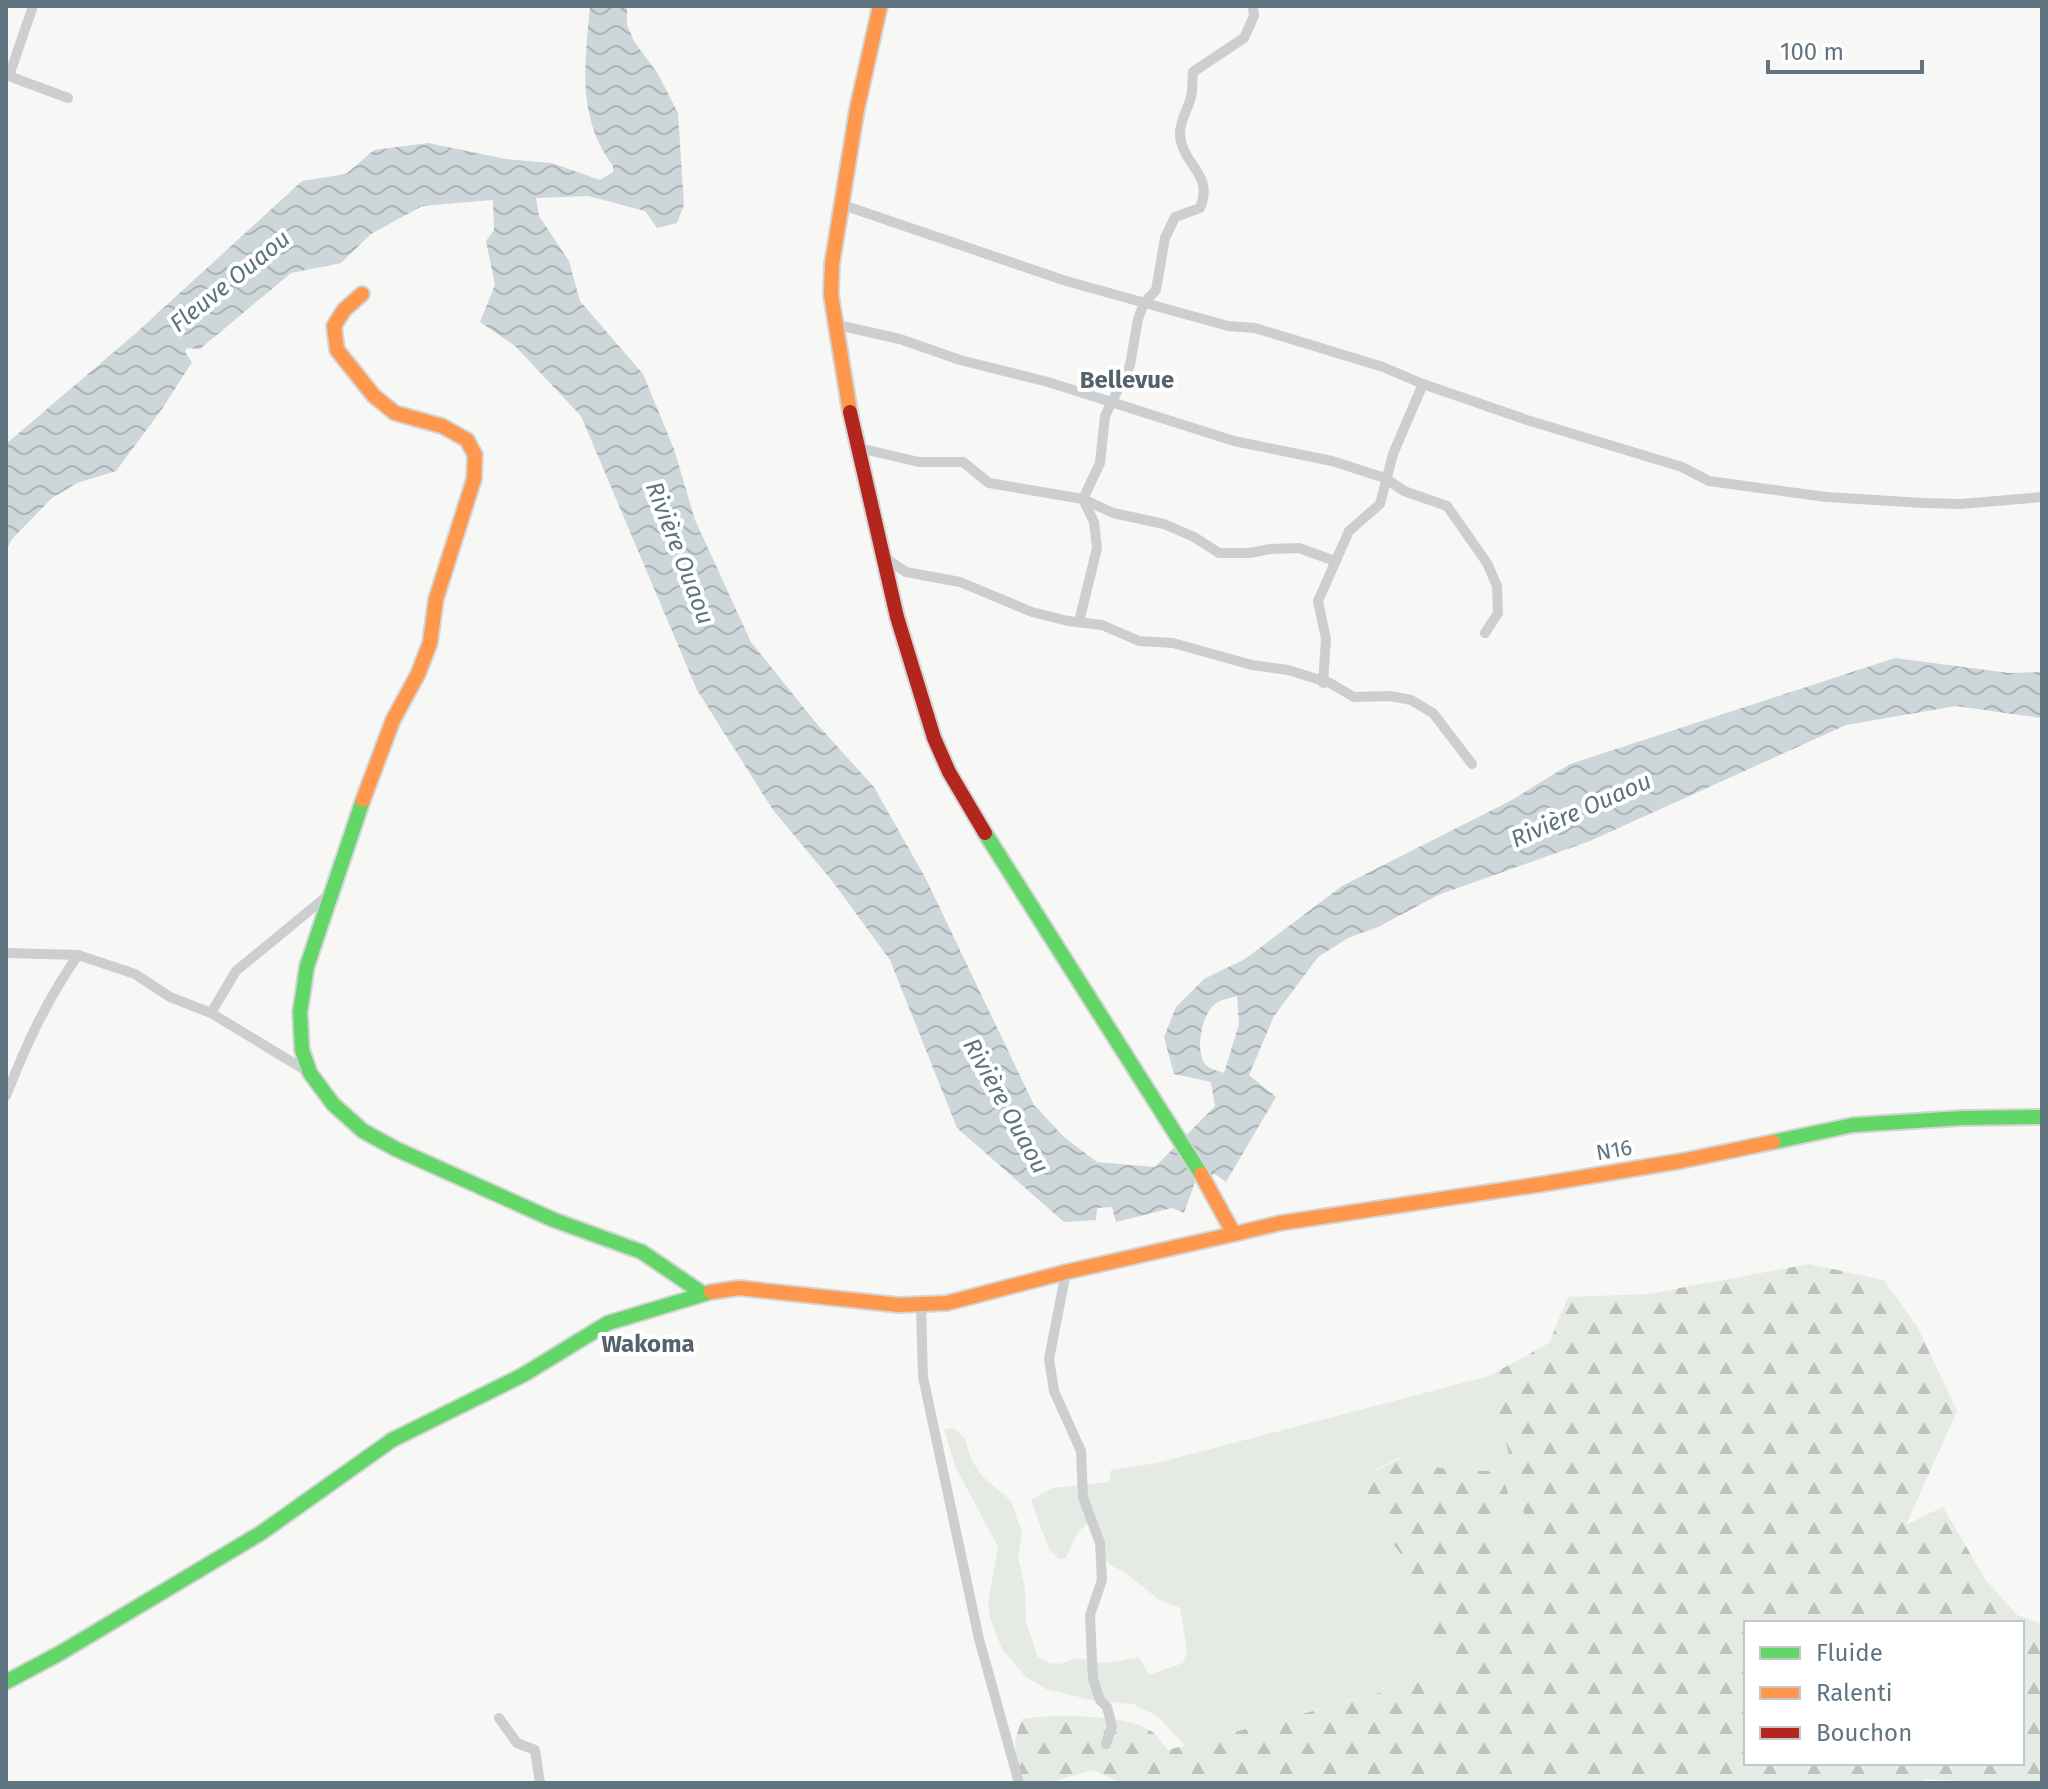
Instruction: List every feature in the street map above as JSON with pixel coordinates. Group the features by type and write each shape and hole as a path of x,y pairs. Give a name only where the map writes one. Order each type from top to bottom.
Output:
{"main road":[{"path":"880,6 857,109 832,264 833,324 897,617 934,738 949,772 991,844 1216,1198 1234,1234"},
{"path":"362,294 344,310 334,326 337,350 374,396 395,413 442,426 467,440 475,455 474,479 436,599 430,643 378,756 307,966 300,1012 302,1050 310,1073 333,1104 363,1131 478,1188 642,1252 702,1293"},
{"name":"N16","path":"6,1682 57,1655 261,1533 392,1440 523,1375 608,1323 702,1293 739,1288 767,1289 921,1306 947,1303 1280,1223 1650,1166 1853,1125 1961,1118 2042,1117"}],"street":[{"path":"33,6 8,75 68,98"},
{"path":"1083,499 1100,463 1105,416 1110,401 1130,365 1138,319 1144,303 1156,290 1165,238 1175,217 1200,208 1206,194 1201,175 1183,147 1180,133 1191,98 1193,72 1244,38 1254,16 1253,6"},
{"path":"843,205 1015,264 1144,303 1228,326 1255,328 1383,367 1527,420 1682,467 1709,481 1826,497 1913,503 1961,504 2042,497"},
{"path":"833,324 900,339 960,360 1110,401 1234,441 1332,461 1385,478 1404,491 1447,506 1487,563 1497,586 1498,613 1485,633"},
{"path":"1323,683 1326,639 1318,601 1349,531 1380,504 1385,478 1423,384"},
{"path":"859,448 919,462 963,462 989,483 1083,499 1113,513 1164,524 1194,537 1219,553 1299,548 1335,561"},
{"path":"1079,622 1097,548 1094,522 1083,499"},
{"path":"882,556 906,572 960,582 1032,612 1102,625 1139,641 1173,643 1252,665 1288,670 1330,683 1354,697 1390,696 1411,700 1433,713 1472,764"},
{"path":"211,1013 236,971 334,891"},
{"path":"6,953 78,955 135,974 170,997 211,1013 310,1073"},
{"path":"6,1096 28,1039 78,955"},
{"path":"1066,1272 1049,1359 1050,1373 1054,1391 1081,1451 1083,1497 1100,1543 1102,1580 1090,1615 1093,1679 1100,1700 1107,1707 1112,1726 1106,1744"},
{"path":"921,1306 923,1377 979,1639 1019,1783"},
{"path":"499,1718 517,1743 535,1750 540,1783"}],"green space":[{"path":"1809,1264 1884,1280 1918,1328 1957,1411 1906,1525 1943,1507 1985,1579 2017,1615 2042,1624 2042,1783 1925,1779 1922,1783 1203,1783 1116,1781 1093,1770 1046,1783 1019,1783 1015,1740 1022,1719 1069,1716 1124,1721 1151,1731 1168,1750 1460,1671 1427,1643 1430,1615 1399,1551 1352,1497 1349,1484 1406,1455 1440,1468 1500,1472 1508,1492 1494,1526 1509,1546 1517,1545 1528,1529 1489,1376 1549,1343 1568,1297 1648,1294"},
{"path":"1489,1376 1528,1529 1517,1545 1497,1542 1494,1526 1499,1513 1499,1472 1440,1468 1406,1455 1349,1484 1402,1545 1430,1616 1427,1643 1461,1671 1185,1745 1157,1716 1133,1704 1095,1701 1046,1689 1026,1677 1002,1649 988,1604 998,1547 955,1466 944,1429 954,1428 965,1439 971,1459 982,1476 1011,1501 1022,1533 1018,1557 1025,1588 1026,1622 1038,1657 1060,1664 1076,1658 1107,1663 1139,1657 1149,1675 1183,1663 1187,1651 1180,1608 1158,1599 1110,1565 1100,1552 1090,1523 1078,1533 1066,1558 1059,1559 1049,1549 1031,1500 1052,1488 1109,1482 1111,1470 1157,1463"}],"water":[{"path":"590,6 627,6 627,25 634,41 658,74 678,113 684,205 677,223 657,228 645,211 588,196 536,198 539,216 569,261 580,301 643,374 674,449 695,520 751,642 817,724 874,787 926,879 1034,1105 1065,1138 1097,1162 1155,1167 1215,1106 1211,1082 1174,1074 1164,1037 1176,1007 1204,979 1245,959 1342,886 1512,800 1570,764 1895,658 2009,673 2042,672 2042,718 1956,706 1846,725 1590,841 1438,895 1378,927 1348,938 1318,957 1274,1016 1249,1075 1276,1097 1226,1182 1215,1174 1196,1179 1184,1213 1172,1208 1116,1222 1112,1207 1097,1208 1096,1220 1064,1222 957,1128 890,960 833,882 773,810 697,690 581,416 515,346 480,322 495,285 486,241 494,230 493,200 422,206 371,234 341,263 291,273 200,349 187,348 185,352 192,362 116,471 77,483 52,498 12,539 6,550 6,444 136,333 302,181 346,174 374,150 428,143 506,159 552,163 600,180 613,172 588,109 585,69","holes":["1237,996 1239,1024 1224,1073 1208,1067 1203,1060 1200,1042 1204,1022 1212,1007"]}],"traffic: fast":[{"path":"363,800 307,966 300,1012 302,1050 310,1073 333,1104 363,1131 554,1220 642,1252 702,1293"},
{"path":"985,833 1201,1174"},
{"path":"1773,1142 1853,1125 1961,1118 2042,1117"},
{"path":"6,1682 261,1533 392,1440 523,1375 608,1323 711,1292"}],"traffic: slow":[{"path":"850,412 831,295 832,264 857,109 880,6"},
{"path":"362,294 344,310 334,326 337,350 374,396 395,413 442,426 467,440 475,455 474,479 436,599 430,643 418,674 393,720 363,800"},
{"path":"1201,1174 1234,1234 1280,1223 1681,1161 1773,1142"},
{"path":"711,1292 739,1288 899,1305 947,1303 1234,1234"}],"traffic: jam":[{"path":"850,412 897,617 934,738 949,772 985,833"}],"district":[{"name":"Bellevue","path":"1127,380"},
{"name":"Wakoma","path":"648,1344"}],"water label":[{"name":"Fleuve Ouaou","path":"230,281"},
{"name":"Rivière Ouaou","path":"680,553"},
{"name":"Rivière Ouaou","path":"1581,810"},
{"name":"Rivière Ouaou","path":"1006,1106"}]}
